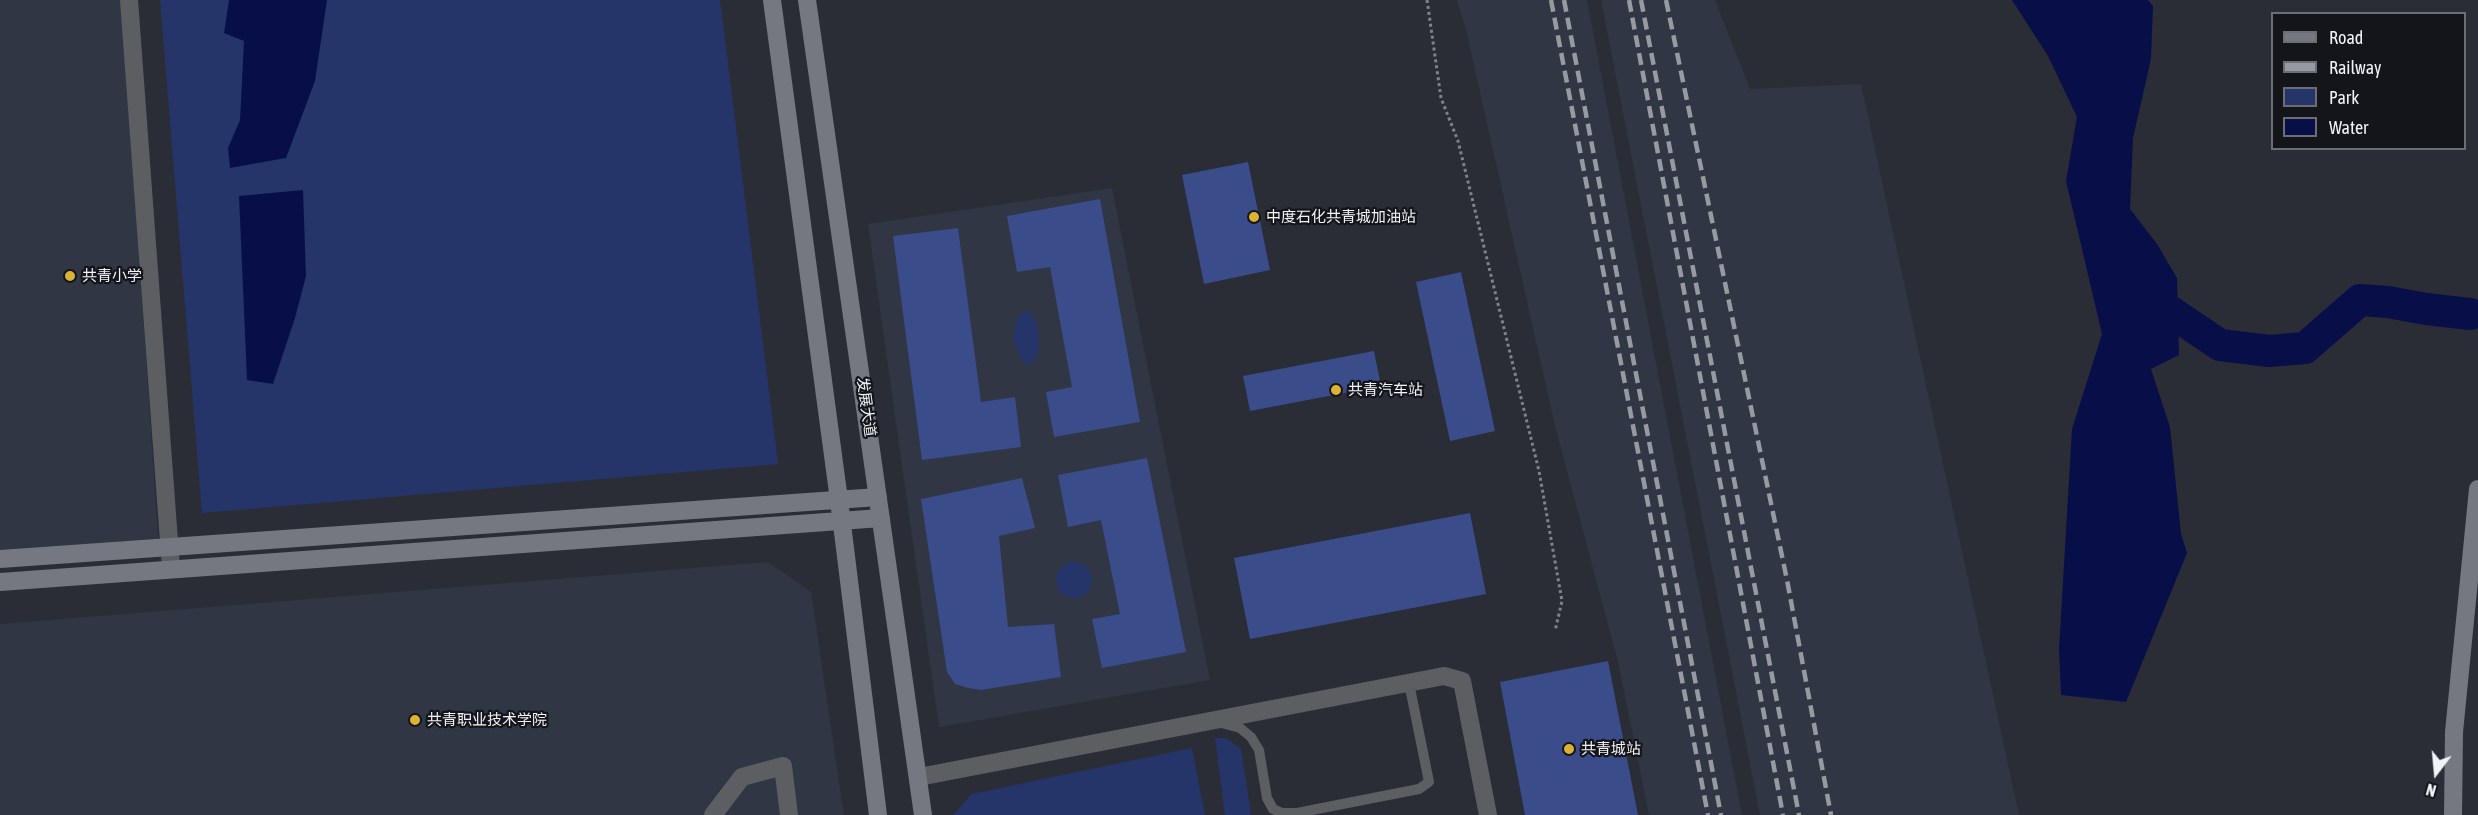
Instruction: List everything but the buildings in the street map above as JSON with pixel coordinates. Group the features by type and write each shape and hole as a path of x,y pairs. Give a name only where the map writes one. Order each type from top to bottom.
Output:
{"main road":[{"path":"772,0 842,520 878,815"},
{"name":"发展大道","path":"807,0 923,815"},
{"path":"2452,815 2454,732 2478,489"},
{"path":"0,559 878,497"},
{"path":"0,582 881,518"}],"street":[{"path":"129,0 171,568"},
{"path":"919,777 1444,676 1462,681 1488,815"},
{"path":"713,815 742,777 783,766 789,815"}],"lane":[{"path":"1213,721 1240,728 1251,737 1259,750 1267,798 1273,809 1282,813 1297,813 1419,789 1429,782 1409,683"}],"path":[{"path":"1427,0 1442,98 1458,141 1539,471 1562,601 1555,631"}],"shaded area":[{"name":"共青小学","path":"0,0 122,0 159,551 0,560"},
{"path":"1457,0 1587,0 1742,815 1649,815 1618,662 1555,426 1466,30"},
{"path":"1601,0 1715,0 1750,89 1861,84 2019,815 1760,815"},
{"path":"1112,188 1210,680 939,727 868,224"},
{"name":"共青职业技术学院","path":"768,562 811,592 844,815 0,815 0,624"}],"green space":[{"path":"160,0 720,0 778,464 202,513"},
{"path":"1023,311 1030,312 1037,323 1039,346 1036,358 1028,365 1021,359 1013,339 1017,319"},
{"path":"1074,562 1086,568 1092,580 1086,592 1074,598 1062,592 1056,580 1062,568"},
{"path":"1215,738 1226,738 1241,749 1251,815 1225,815"},
{"path":"1192,748 1205,815 953,815 972,794"}],"water":[{"path":"229,0 327,0 315,81 286,158 230,168 228,148 240,120 244,41 224,33"},
{"path":"2012,0 2148,0 2153,6 2151,59 2133,138 2130,209 2157,244 2177,278 2179,355 2151,369 2170,427 2181,534 2187,553 2126,702 2061,695 2059,649 2072,429 2102,334 2066,181 2077,117 2048,56"},
{"path":"303,190 306,276 295,318 273,384 247,380 239,196"}],"waterway":[{"path":"2143,293 2220,345 2269,351 2305,348 2360,300 2470,314"}],"railway":[{"path":"1551,0 1708,815"},
{"path":"1564,0 1721,815"},
{"path":"1629,0 1783,815"},
{"path":"1641,0 1799,815"},
{"path":"1666,0 1787,580 1831,815"}],"place":[{"name":"中度石化共青城加油站","path":"1254,217"},
{"name":"共青小学","path":"70,276"},
{"name":"共青汽车站","path":"1336,390"},
{"name":"共青职业技术学院","path":"415,720"},
{"name":"共青城站","path":"1569,749"}]}
